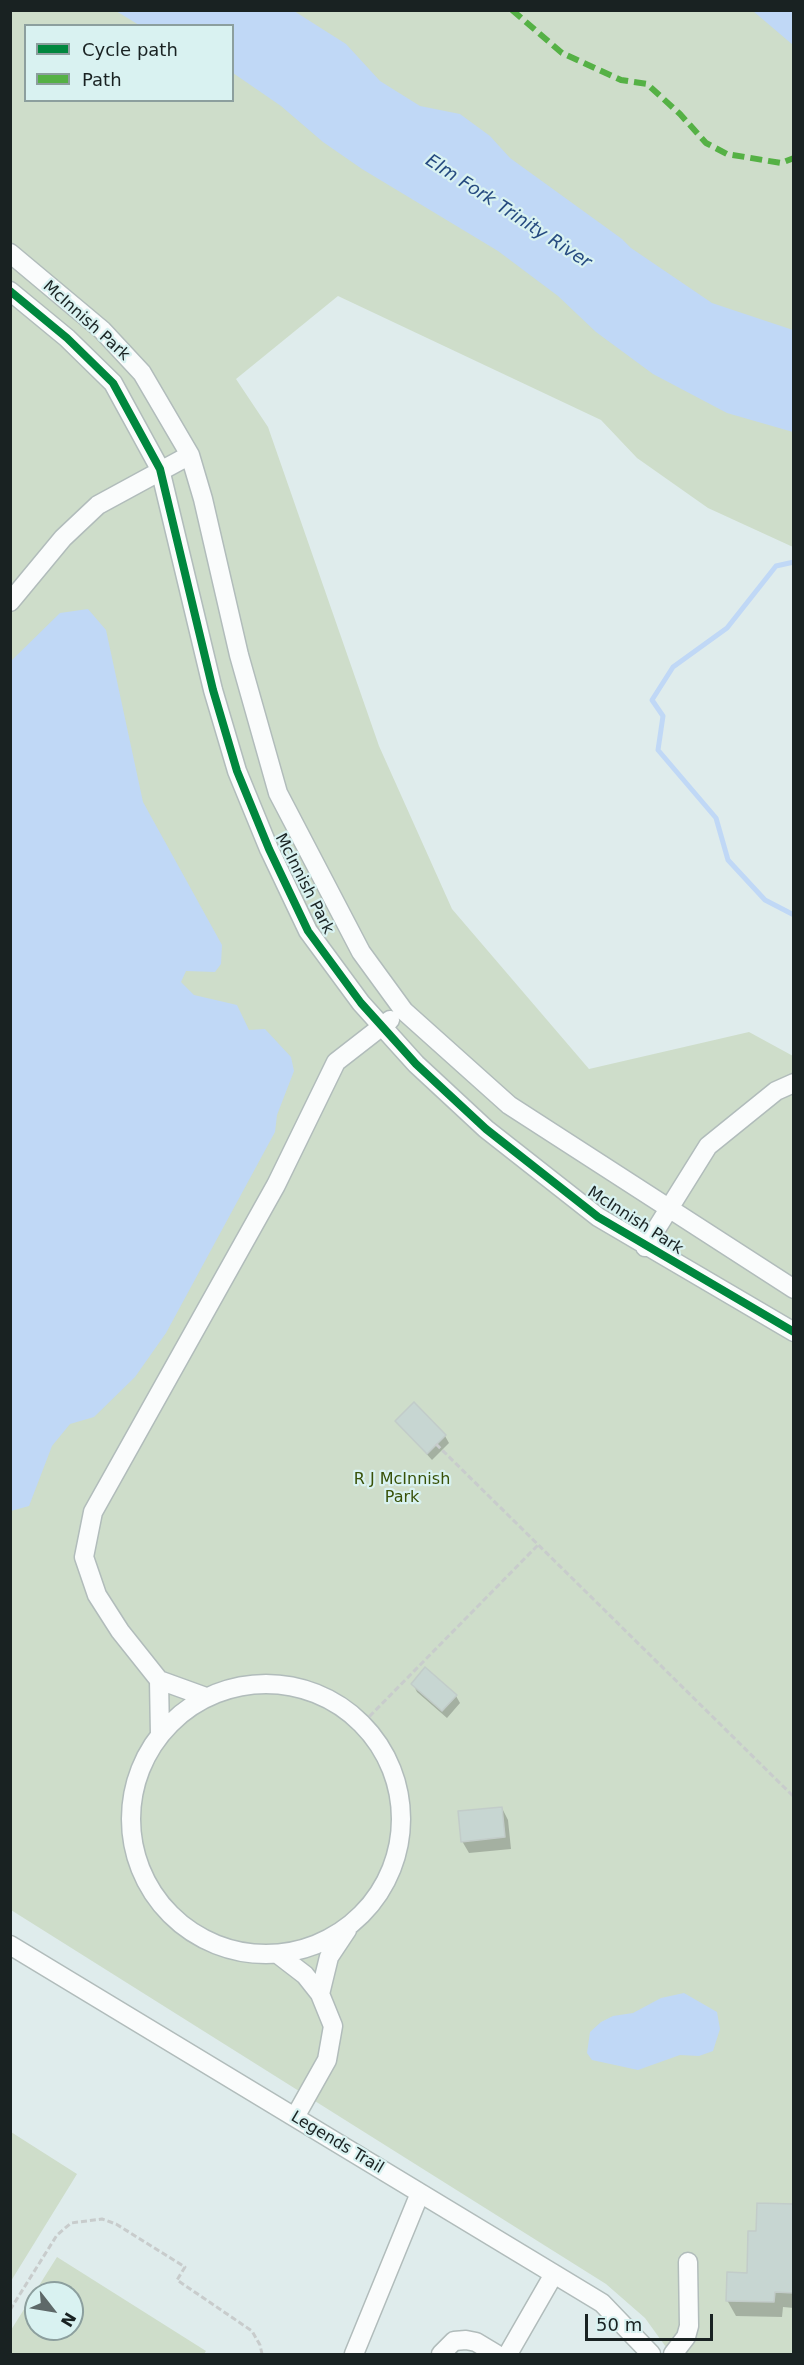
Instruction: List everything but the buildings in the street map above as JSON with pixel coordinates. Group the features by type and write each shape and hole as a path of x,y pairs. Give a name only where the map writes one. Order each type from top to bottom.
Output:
{"street":[{"name":"McInnish Park","path":"10,253 102,330 142,373 190,455 203,498 239,655 278,793 361,952 404,1011 509,1105 672,1208 794,1289"},
{"name":"McInnish Park","path":"10,291 67,338 113,383 160,469 213,690 237,771 269,849 308,931 361,1003 416,1064 486,1129 598,1217 645,1247 794,1332"},
{"path":"10,602 63,538 98,505 160,469 190,455"},
{"path":"207,1698 159,1680 120,1631 97,1595 84,1557 93,1512 276,1185 336,1062 381,1025 404,1011"},
{"path":"645,1247 672,1208 708,1146 776,1091 794,1083"},
{"path":"159,1680 160,1735"},
{"path":"320,1994 329,1957 349,1927 376,1899 394,1865 402,1828 399,1790 389,1763 363,1723 337,1702 306,1689 272,1683 238,1686 207,1698 181,1714 160,1735 143,1763 133,1796 131,1829 135,1851 152,1892 173,1918 204,1940 240,1953 279,1955 316,1946 349,1927"},
{"name":"Legends Trail","path":"10,1945 602,2303 651,2355"},
{"path":"279,1955 305,1975 320,1994 333,2026 327,2060 295,2117"},
{"path":"354,2355 420,2193"},
{"path":"673,2355 686,2337 689,2326 688,2262"},
{"path":"508,2355 554,2274"},
{"path":"441,2355 454,2341 466,2340 476,2342 496,2355"}],"path":[{"path":"436,1444 794,1797"},
{"path":"363,1723 538,1545"},
{"path":"10,2310 57,2235 71,2223 102,2219 116,2224 184,2267 177,2280 252,2331 260,2344 262,2355"}],"green space":[{"name":"R J McInnish Park","path":"10,11 793,11 793,547 708,508 637,458 601,420 338,296 236,379 268,427 379,746 452,909 589,1069 749,1032 793,1056 793,2354 671,2354 645,2318 606,2284 11,1910"},
{"path":"11,2132 77,2174 11,2281"},
{"path":"57,2257 206,2351 204,2354 11,2354 11,2330 24,2309 24,2341 84,2341 84,2281 42,2281"}],"water":[{"name":"Elm Fork Trinity River","path":"116,11 294,11 346,44 380,81 420,106 460,114 490,136 510,158 622,239 631,248 712,303 793,330 793,432 727,413 653,374 596,332 558,296 498,251 362,169 323,142 281,106 234,74 234,24 137,24"},
{"path":"753,11 793,11 793,45"},
{"path":"88,609 106,630 143,802 222,945 221,964 215,972 186,971 181,982 194,995 237,1005 249,1030 265,1029 291,1057 294,1071 277,1115 275,1132 166,1333 135,1377 94,1417 70,1424 52,1446 29,1506 11,1511 11,661 60,613"},
{"path":"684,1993 717,2012 720,2029 713,2051 699,2056 680,2055 638,2070 592,2060 587,2053 590,2032 601,2022 613,2016 633,2013 661,1998"}],"waterway":[{"path":"794,562 776,566 727,628 673,667 652,700 663,716 658,750 716,818 728,860 765,900 794,915"}],"marked path":[{"path":"512,10 562,53 621,80 647,84 680,114 706,143 727,154 781,163 794,158"}],"cycle path":[{"path":"10,291 67,338 113,383 160,469 213,690 237,771 269,849 308,931 361,1003 416,1064 486,1129 598,1217 794,1332"}]}
